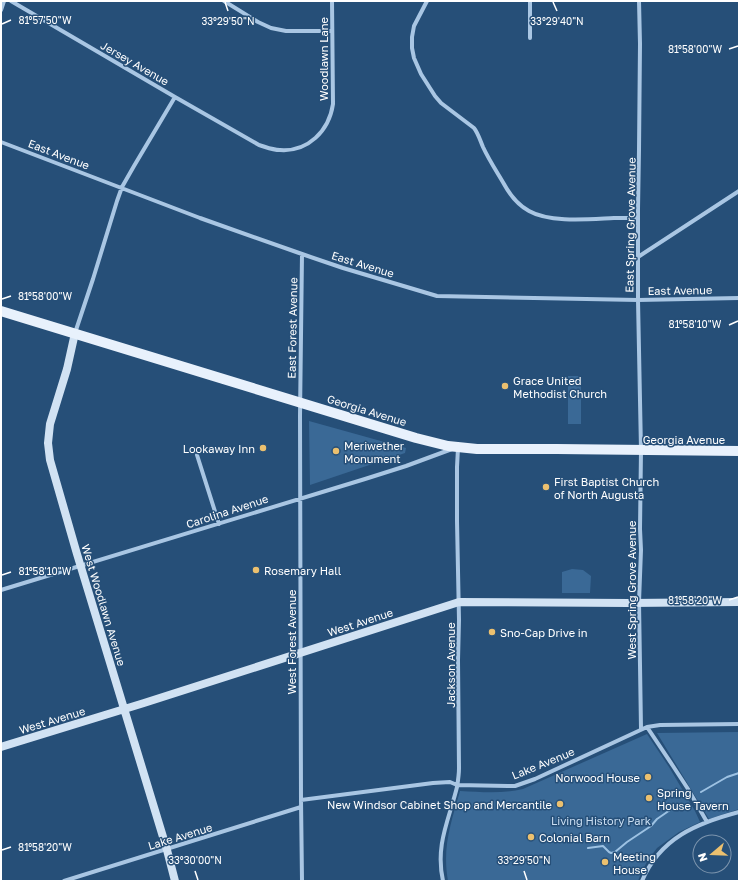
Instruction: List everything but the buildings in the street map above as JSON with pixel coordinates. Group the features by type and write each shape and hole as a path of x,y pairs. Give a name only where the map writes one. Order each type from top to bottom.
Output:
{"main road":[{"name":"Georgia Avenue","path":"1,310 434,443 477,449 739,451"}],"street":[{"path":"1,10 4,1"},
{"name":"Jersey Avenue","path":"11,1 250,140"},
{"path":"224,1 258,22 271,28 286,31 332,31"},
{"name":"Woodlawn Lane","path":"250,140 259,145 272,149 286,150 307,144 322,132 329,118 333,104 332,1"},
{"path":"427,1 414,26 412,37 412,48 420,70 435,96 441,103 477,131 483,147 513,198 529,212 540,216 560,219 588,220 638,218"},
{"path":"530,1 530,38"},
{"name":"East Spring Grove Avenue","path":"639,1 640,150 638,300 641,450"},
{"path":"75,333 122,188 175,97"},
{"name":"East Avenue","path":"1,142 200,218 343,268 437,296 638,300 739,298"},
{"path":"638,258 739,191"},
{"name":"East Forest Avenue","path":"300,402 302,254"},
{"name":"West Woodlawn Avenue","path":"75,333 67,369 50,424 48,443 50,460 175,881"},
{"name":"West Forest Avenue","path":"300,402 302,881"},
{"name":"Carolina Avenue","path":"1,590 399,468 458,447"},
{"name":"Jackson Avenue","path":"443,881 440,858 442,837 457,785 460,768 457,521 458,447"},
{"name":"West Spring Grove Avenue","path":"641,450 641,550 639,602 641,729"},
{"path":"197,455 219,524"},
{"name":"West Avenue","path":"1,747 459,602 739,602"},
{"name":"Lake Avenue","path":"301,800 433,783 450,782 457,785 508,786 520,784 535,779 641,729 660,725 739,724"},
{"path":"646,728 688,789 707,822"},
{"name":"Lake Avenue","path":"64,881 301,807"},
{"path":"642,881 650,865 668,844 681,835 707,822 739,812"}],"green space":[{"path":"568,376 581,376 581,424 568,424"},
{"path":"309,421 406,448 405,453 310,485"},
{"path":"572,569 583,570 591,576 590,593 562,593 562,572"},
{"path":"739,732 739,809 709,819 657,733"},
{"name":"Living History Park","path":"647,734 669,767 700,822 679,832 657,848 648,860 638,881 448,881 446,857 448,835 460,791 499,792 523,789"}],"waterway":[{"path":"701,792 727,777 739,773"},
{"path":"588,848 603,846 609,852 615,852 673,808"}],"place":[{"name":"Grace United Methodist Church","path":"505,386"},
{"name":"Lookaway Inn","path":"263,448"},
{"name":"Meriwether Monument","path":"336,451"},
{"name":"First Baptist Church of North Augusta","path":"546,487"},
{"name":"Rosemary Hall","path":"256,570"},
{"name":"Sno-Cap Drive in","path":"492,632"},
{"name":"Norwood House","path":"648,777"},
{"name":"Spring House Tavern","path":"649,798"},
{"name":"New Windsor Cabinet Shop and Mercantile","path":"560,804"},
{"name":"Colonial Barn","path":"531,837"},
{"name":"Meeting House","path":"605,862"}]}
